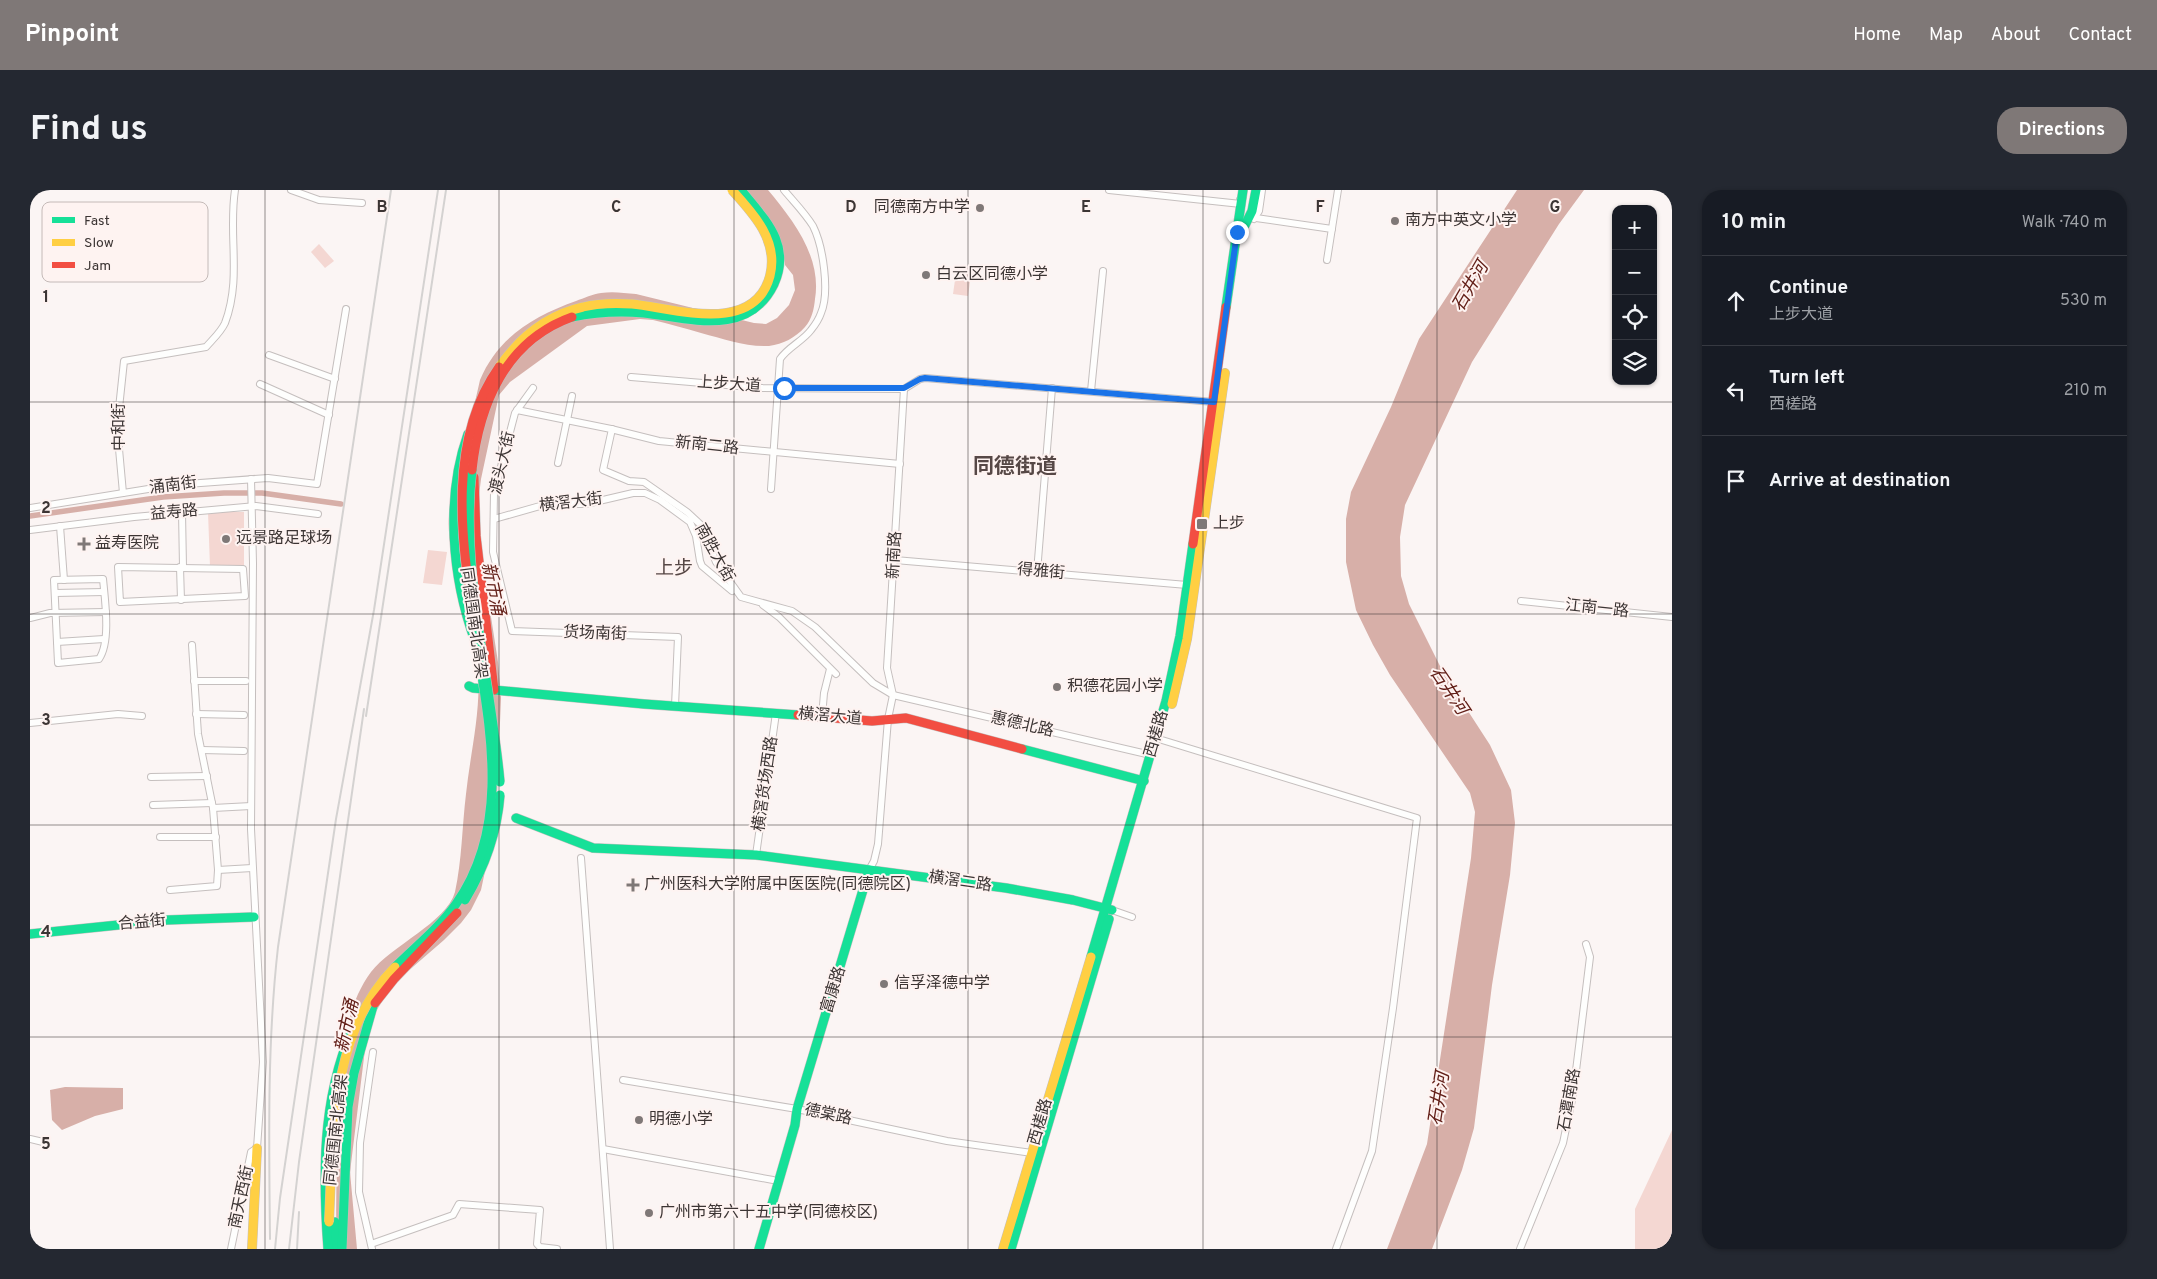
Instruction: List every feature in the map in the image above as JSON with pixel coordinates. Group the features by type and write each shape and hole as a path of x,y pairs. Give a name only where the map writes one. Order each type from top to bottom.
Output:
{"main road":[{"name":"同德围南北高架","path":"335,1249 332,1222 334,1128 340,1085 351,1042 376,989 390,971 441,923 458,900 481,856 490,825 494,799 493,763 464,559 461,514 466,455 485,391 509,352 531,330 562,313 585,306 618,303 684,313 718,314 735,311 756,298 768,280 772,266 772,252 763,229 732,190"},
{"name":"同德围南北高架","path":"329,1249 344,1087 354,1048 373,1006 401,969 441,932 456,914 480,873 496,826 500,800 500,767 468,522 470,474 476,439 487,405 502,375 524,345 549,326 576,316 613,311 635,312 702,322 720,321 740,316 759,305 772,289 779,272 780,255 775,235 741,190"},
{"name":"西槎路","path":"1012,1249 1174,669 1214,402 1241,204 1241,190"},
{"name":"西槎路","path":"1003,1249 1177,688 1187,639 1249,190"},
{"name":"西槎路","path":"1245,225 1252,211 1256,190"},
{"path":"475,420 462,448 457,472 454,504 456,536 466,615 471,634 486,659 493,690"},
{"path":"476,439 474,498 476,536 493,690"},
{"name":"横滘大道","path":"471,687 509,692 872,721 902,718 932,724 1144,781"},
{"name":"横滘二路","path":"516,818 592,848 756,855 1016,890 1108,908"},
{"name":"富康路","path":"759,1249 795,1125 797,1109 869,870"},
{"name":"合益街","path":"30,934 157,921 254,917"},
{"path":"329,1249 326,1215 327,1157 329,1121 335,1076 352,1026 376,989"},
{"path":"342,1249 348,1107 354,1072 373,1006"},
{"name":"富康路","path":"753,1249 789,1124 797,1109"},
{"path":"252,1249 257,1148"}],"street":[{"name":"中和街","path":"123,493 117,427 124,361 206,347 224,324 233,288 235,262 231,213 235,190"},
{"path":"291,190 319,200 362,203"},
{"path":"771,489 780,358 784,352 810,332 821,313 825,301 822,251 816,232 806,216 784,190"},
{"path":"1109,190 1241,204"},
{"path":"1245,225 1256,218 1262,190"},
{"path":"1327,260 1338,190"},
{"path":"1256,218 1332,229"},
{"path":"1091,391 1103,271"},
{"path":"260,384 329,415 346,309"},
{"path":"269,355 335,379"},
{"name":"上步大道","path":"630,377 778,388 904,388 925,378 1214,402"},
{"name":"渡头大街","path":"512,631 493,552 494,493 510,428 518,410 533,388"},
{"name":"新南路","path":"869,870 874,861 879,834 888,719 893,694 887,668 904,388"},
{"path":"1037,572 1052,388"},
{"path":"558,463 572,396"},
{"name":"新南二路","path":"518,410 612,429 659,441 900,464"},
{"name":"涌南街","path":"30,508 173,485 268,478 317,484 329,415"},
{"name":"南胜大街","path":"612,429 603,470 629,481 644,482 699,522 716,562 741,597 792,611 815,627 873,683 893,694"},
{"path":"251,479 253,563 252,868 263,1062 257,1148"},
{"name":"横滘大街","path":"494,519 547,504 586,504 633,493 650,494 690,522 696,536 702,566 735,595 768,608 836,674"},
{"name":"益寿路","path":"30,530 182,512 251,507 318,514"},
{"path":"181,600 182,512"},
{"path":"60,526 64,580"},
{"name":"得雅街","path":"895,560 1187,585"},
{"path":"118,567 243,569 245,596 181,600 120,602 118,567"},
{"path":"103,579 104,592 106,612 103,653 99,659 58,663 54,580 103,579"},
{"path":"55,593 104,592"},
{"name":"江南一路","path":"1521,601 1672,617"},
{"path":"30,618 56,613 106,612"},
{"name":"货场南街","path":"512,631 678,637 675,706"},
{"path":"57,642 104,639"},
{"path":"170,890 217,886 218,870 213,805 198,734 192,645"},
{"path":"822,717 824,693 830,669"},
{"path":"194,681 246,681"},
{"name":"惠德北路","path":"893,694 1151,755"},
{"name":"横滘货场西路","path":"756,855 776,713"},
{"path":"30,723 118,714 142,716"},
{"path":"196,714 244,715"},
{"path":"1162,740 1417,818 1393,1008 1372,1151 1336,1249"},
{"path":"202,750 244,751"},
{"path":"151,777 207,776"},
{"path":"153,805 251,806"},
{"path":"160,836 216,837"},
{"path":"581,858 610,1249"},
{"path":"218,870 252,868"},
{"name":"横滘二路","path":"1108,908 1132,916"},
{"name":"石潭南路","path":"1520,1249 1563,1143 1573,1094 1590,956 1586,944"},
{"path":"373,1052 360,1143 359,1192 372,1247 453,1215 460,1204 540,1210 537,1244 540,1247 557,1249"},
{"name":"德棠路","path":"624,1080 797,1109 947,1141 1032,1154"},
{"path":"30,1139 43,1142"},
{"name":"南天西街","path":"231,1249 251,1152 257,1148"},
{"path":"603,1148 772,1180"}],"shaded area":[{"path":"319,244 334,261 325,268 311,252"},
{"path":"957,266 972,268 968,296 953,294"},
{"name":"远景路足球场","path":"208,512 244,512 244,568 210,567"},
{"path":"428,550 447,552 442,585 423,583"},
{"path":"1672,1130 1672,1249 1635,1249 1635,1209"}],"water":[{"name":"新市涌","path":"746,190 768,190 796,227 810,254 816,283 814,306 809,321 797,334 779,344 760,346 735,342 653,320 640,319 587,326 510,382 499,395 481,479 476,520 498,662 501,698 497,796 491,843 481,890 471,910 444,940 392,985 375,1013 366,1041 350,1172 357,1249 337,1249 336,1184 342,1062 344,1043 353,1006 361,988 380,962 430,924 450,903 455,892 461,856 466,794 479,689 473,638 454,567 449,532 449,516 480,380 497,352 519,330 532,321 561,307 588,296 605,292 636,294 754,323 766,324 777,318 789,305 795,290 793,275 785,265 783,251"},
{"name":"石井河","path":"1517,190 1584,190 1559,224 1472,362 1405,505 1400,537 1401,576 1409,604 1444,674 1490,745 1511,790 1515,823 1510,875 1492,985 1474,1128 1462,1170 1432,1249 1387,1249 1427,1144 1471,858 1475,812 1470,793 1390,675 1356,610 1346,562 1346,519 1351,492 1391,407 1419,339"},
{"path":"65,1087 123,1088 123,1109 95,1116 62,1130 52,1120 50,1090"}],"waterway":[{"path":"30,516 163,497 224,493 262,493 341,504"}],"railway":[{"path":"270,1239 270,1056 278,947 391,190"},
{"path":"275,1249 280,1198 336,819 374,610 438,190"},
{"path":"366,716 446,190"},
{"path":"289,1249 299,1162 364,709"},
{"path":"297,1249 299,1212"}],"traffic: fast":[{"path":"572,317 626,312 716,321 733,318 749,312 763,301 774,284 779,270 780,257 778,244 773,233 741,190"},
{"path":"1226,307 1243,190"},
{"path":"1245,225 1252,211 1256,190"},
{"path":"468,434 456,484 454,538 461,591 475,641"},
{"path":"472,470 469,508 473,586 500,782"},
{"path":"1091,957 1166,701 1180,636 1193,544"},
{"path":"395,967 435,929 456,904 474,871 486,837 491,801 492,765 489,728 473,617"},
{"path":"469,686 473,688 644,704 798,715"},
{"path":"1022,749 1144,781"},
{"path":"465,900 489,850 496,823 500,795"},
{"path":"516,818 593,848 756,855 1006,888 1073,900 1112,910"},
{"path":"759,1249 795,1125 797,1109 869,870"},
{"path":"30,934 167,920 254,917"},
{"path":"1011,1249 1109,919"},
{"path":"342,1249 348,1107 354,1073 373,1006"},
{"path":"328,1249 325,1187 328,1126 332,1096 349,1038 362,1010"},
{"path":"335,1222 335,1249"}],"traffic: slow":[{"path":"499,367 516,346 535,329 558,316 583,307 632,304 690,313 711,314 730,312 748,306 761,295 770,276 771,251 763,229 732,190"},
{"path":"1172,704 1187,639 1225,373"},
{"path":"1003,1249 1091,957"},
{"path":"329,1222 335,1121 339,1087 347,1054 358,1022 374,993 395,967"},
{"path":"252,1249 257,1148"}],"traffic: jam":[{"path":"1193,544 1226,307"},
{"path":"472,470 481,422 499,378 529,342 549,328 572,317"},
{"path":"473,617 463,521 462,488 465,456 472,425 483,395 499,367"},
{"path":"474,477 476,536 494,690"},
{"path":"798,715 872,721 906,718 1022,749"},
{"path":"375,1003 394,979 457,913"}],"place":[{"name":"同德南方中学","path":"980,208"},
{"name":"南方中英文小学","path":"1395,221"},
{"name":"白云区同德小学","path":"926,275"},
{"name":"上步","path":"1202,524"},
{"name":"远景路足球场","path":"226,539"},
{"name":"益寿医院","path":"84,544"},
{"name":"积德花园小学","path":"1057,687"},
{"name":"广州医科大学附属中医医院(同德院区)","path":"633,885"},
{"name":"信孚泽德中学","path":"884,984"},
{"name":"明德小学","path":"639,1120"},
{"name":"广州市第六十五中学(同德校区)","path":"649,1213"}],"district":[{"name":"同德街道","path":"1015,467"},
{"name":"上步","path":"674,569"}],"route":[{"path":"784,388 904,388 925,378 1214,402 1237,232"}]}
